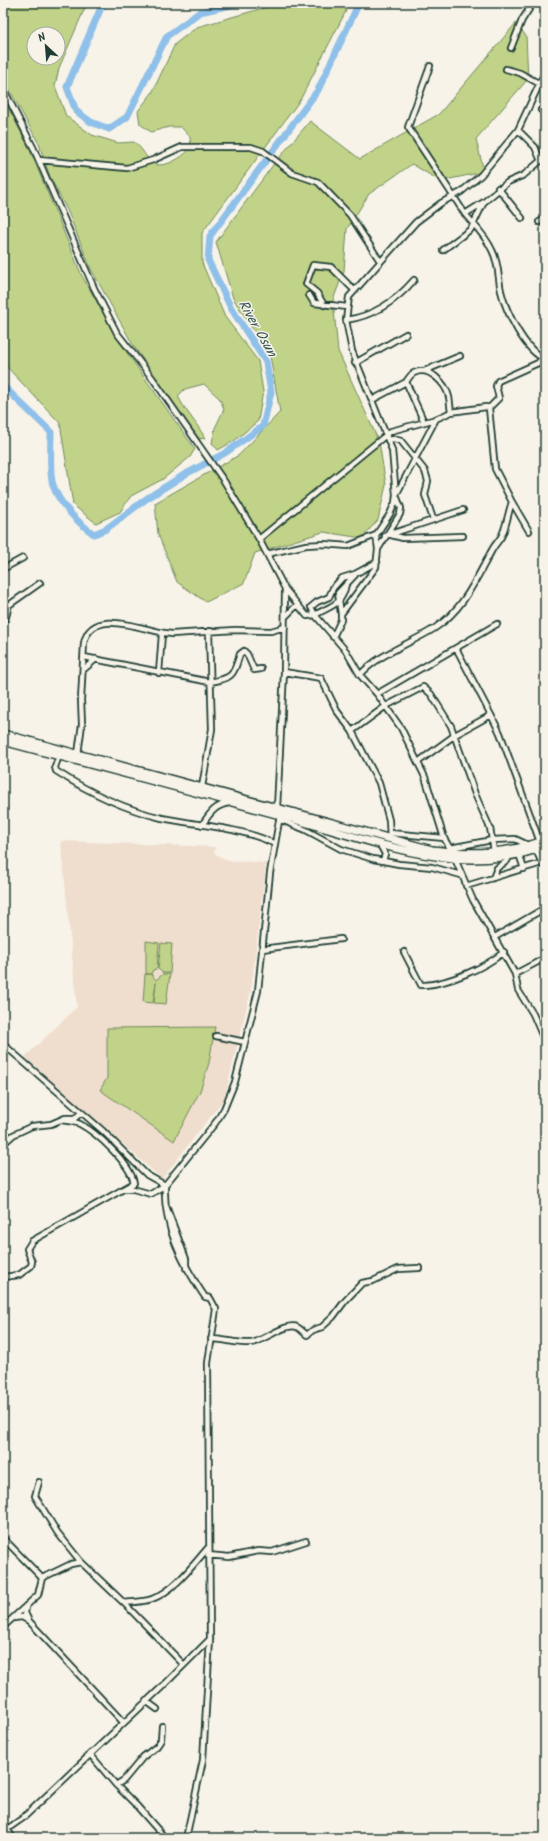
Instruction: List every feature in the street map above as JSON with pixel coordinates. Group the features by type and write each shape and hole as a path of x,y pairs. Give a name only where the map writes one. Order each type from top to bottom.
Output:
{"highway":[{"path":"3,734 202,787 279,814 390,836 432,850 452,853"},
{"path":"3,741 279,814 379,844 417,853 510,855 536,850 543,843"},
{"path":"495,854 543,843"}],"street":[{"path":"511,48 522,20 533,3"},
{"path":"259,539 387,438 391,431 436,419 450,412 471,408 489,408 499,398 496,386 498,381 538,363 544,358 533,351 517,328 503,296 494,253 488,241 465,214 408,127 430,66"},
{"path":"506,69 520,73 540,84"},
{"path":"267,554 306,545 324,544 348,546 376,535 394,508 396,495 394,460 372,400 355,363 348,339 346,320 349,297 416,222 441,202 454,196 481,175 518,130 545,72"},
{"path":"3,88 39,160 106,314 128,348 158,386 212,466 224,480 259,539 285,589 308,617 315,615 339,602 346,584"},
{"path":"465,214 484,202 498,188 524,174 543,159 535,147 518,130"},
{"path":"39,160 127,168 152,160 182,147 251,147 263,151 292,173 318,182 337,200 360,229 380,261"},
{"path":"498,188 522,218"},
{"path":"443,250 470,229 484,202"},
{"path":"539,222 545,219"},
{"path":"324,305 317,294 306,284 313,265 332,267 354,290"},
{"path":"346,320 378,311 395,298 414,280"},
{"path":"309,295 314,303 347,307"},
{"path":"355,363 406,334"},
{"path":"372,400 406,382 414,373 424,371 460,356"},
{"path":"424,371 438,378 448,394 450,412"},
{"path":"406,382 424,422"},
{"path":"368,393 379,395"},
{"path":"489,408 495,468 529,532"},
{"path":"378,549 388,535 392,524 401,510 396,495 436,419"},
{"path":"387,438 401,441 427,475 428,481 425,496 433,519"},
{"path":"360,675 364,670 396,649 435,628 459,608 476,581 493,547 502,535 512,502"},
{"path":"376,535 381,537 388,535 463,510"},
{"path":"382,527 392,524"},
{"path":"341,614 354,595 367,582 376,567 378,549 376,535"},
{"path":"388,535 403,538 463,536"},
{"path":"3,569 24,558"},
{"path":"329,597 333,588 342,578 355,574 377,562"},
{"path":"355,574 338,594 317,602 311,607 315,615 346,651 360,675 377,694 401,728 418,762 444,838 466,886 504,952 515,974 518,990 533,1014 545,1042"},
{"path":"3,621 6,617 9,606 40,583"},
{"path":"124,1189 133,1189 152,1194 164,1185 216,1122 224,1109 235,1082 258,991 279,814 286,616 285,589"},
{"path":"333,637 341,620 338,594"},
{"path":"286,616 297,605"},
{"path":"78,754 82,724 81,700 85,635 99,624 122,623 162,634 183,634 209,631 271,631 285,627"},
{"path":"377,694 497,624"},
{"path":"202,787 212,730 209,631"},
{"path":"159,673 162,634"},
{"path":"456,648 492,715 543,843"},
{"path":"84,657 210,682 225,679 231,675 237,666 240,654 244,651 247,654 254,670 261,669"},
{"path":"83,670 96,659"},
{"path":"284,672 321,678 337,711 352,731 379,783 388,820 390,836 444,838"},
{"path":"352,731 386,706 420,687 425,688 446,716 455,735 492,840 497,868 493,878"},
{"path":"418,762 455,735 492,715"},
{"path":"58,756 55,767 56,771 119,806 160,817 240,832 275,844"},
{"path":"202,825 212,810 218,806 232,802"},
{"path":"279,814 290,822 341,849 383,861 432,867 461,875"},
{"path":"452,853 492,840 515,838 528,846"},
{"path":"379,844 385,854 383,861"},
{"path":"466,886 544,864 536,850"},
{"path":"519,854 524,869"},
{"path":"497,868 507,861 510,855"},
{"path":"495,937 545,908"},
{"path":"262,948 341,939"},
{"path":"404,952 421,985 425,985 456,978 491,962 504,952"},
{"path":"515,974 545,958"},
{"path":"216,1036 245,1042"},
{"path":"3,1044 80,1113 103,1131 147,1175 164,1185"},
{"path":"3,1144 13,1135 32,1126 51,1124 61,1120 75,1118 80,1113"},
{"path":"3,1277 19,1275 31,1266 32,1262 27,1249 32,1241 124,1189 134,1181 127,1168 112,1150 79,1124 61,1120"},
{"path":"164,1185 165,1204 170,1211 178,1239 186,1259 186,1268 205,1297 210,1298 214,1304 216,1314 208,1362 208,1555 210,1639 208,1652 203,1760 186,1838"},
{"path":"211,1339 240,1343 254,1343 281,1330 294,1327 298,1327 307,1335 313,1330 322,1327 333,1317 345,1301 362,1283 372,1281 398,1269 419,1268"},
{"path":"39,1482 35,1496 57,1532 81,1562 124,1603 184,1665"},
{"path":"3,1538 42,1578"},
{"path":"208,1555 229,1557 258,1551 272,1552 306,1541"},
{"path":"124,1603 153,1599 170,1588 208,1548"},
{"path":"42,1578 71,1564 81,1562"},
{"path":"3,1627 26,1607 39,1592 42,1578"},
{"path":"26,1607 25,1613 29,1621 123,1722"},
{"path":"12,1619 22,1617 29,1621"},
{"path":"14,1838 4,1830 23,1818 210,1639"},
{"path":"199,1648 208,1652"},
{"path":"146,1701 157,1709"},
{"path":"116,1785 124,1780 143,1757 158,1746 162,1726"},
{"path":"90,1754 116,1785 165,1838"}],"shaded area":[{"path":"61,841 215,847 214,853 225,860 266,863 251,990 224,1099 162,1179 25,1057 77,1007"}],"green space":[{"path":"7,3 87,3 66,52 66,26 26,26 26,66 60,66 55,86 66,116 92,135 118,143 134,142 150,161 160,165 166,164 177,159 191,148 190,137 181,127 169,127 151,132 140,124 138,111 152,93 175,44 197,27 281,3 344,3 346,11 300,100 202,233 202,263 225,317 258,361 263,391 258,421 234,441 218,450 212,443 215,428 224,409 220,399 204,384 185,389 178,396 205,438 199,439 133,345 91,269 68,212 50,177 39,144 3,78 3,8"},
{"path":"516,23 526,36 528,79 476,139 484,172 440,181 412,164 369,194 347,229 344,271 333,300 338,351 379,442 386,485 378,520 362,538 323,532 255,553 244,583 206,602 177,582 158,534 155,503 239,455 280,412 270,356 233,298 216,242 273,165 310,121 360,159 439,114"},
{"path":"3,97 29,148 82,276 125,350 195,449 190,457 163,479 131,496 120,512 96,523 73,505 60,423 3,363"},
{"path":"146,941 159,943 157,969 153,970 151,974 146,974"},
{"path":"161,943 172,944 170,973 163,973 158,969"},
{"path":"145,974 151,974 156,980 163,974 170,974 166,1004 154,1003 156,982 153,1003 143,1002"},
{"path":"215,1027 209,1063 200,1091 174,1141 100,1090 107,1078 107,1028"}],"waterway":[{"name":"River Osun","path":"103,3 67,87 76,111 91,122 109,129 127,117 167,36 200,12 240,3"},
{"name":"River Osun","path":"3,386 51,432 50,459 53,485 64,506 94,534 106,529 146,499 184,475 225,453 263,426 271,392 266,362 231,308 208,260 210,236 318,90 359,3"}]}
